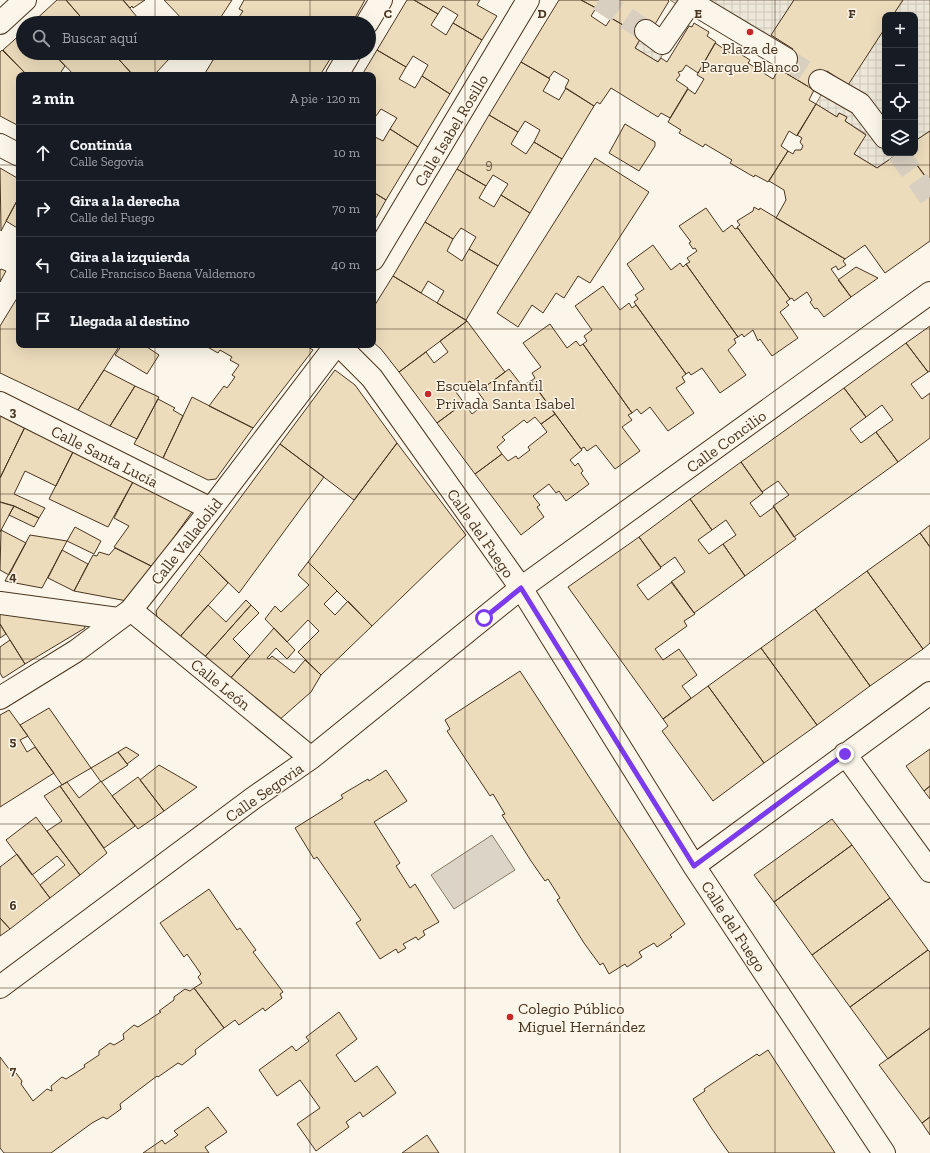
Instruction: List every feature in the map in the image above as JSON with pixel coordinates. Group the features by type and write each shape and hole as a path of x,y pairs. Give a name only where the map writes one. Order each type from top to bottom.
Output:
{"street":[{"path":"0,23 26,0"},
{"path":"371,16 381,0"},
{"name":"Calle Isabel Rosillo","path":"376,254 528,0"},
{"path":"646,31 662,43 692,1 786,59"},
{"path":"339,72 346,60"},
{"path":"820,81 860,104 882,133"},
{"path":"0,145 16,154"},
{"name":"Calle Concilio","path":"521,588 930,293"},
{"name":"Calle Valladolid","path":"0,698 76,651 125,615 211,509 336,348"},
{"name":"Calle del Fuego","path":"341,348 372,378 521,588 694,866 884,1153"},
{"name":"Calle Santa Lucía","path":"0,403 211,509"},
{"name":"Calle Segovia","path":"0,987 252,799 311,758 521,588"},
{"path":"0,603 125,615"},
{"name":"Calle León","path":"125,615 311,758"},
{"path":"694,866 930,693"},
{"path":"845,754 930,871"}],"shaded area":[{"name":"Plaza de Parque Blanco","path":"670,0 794,0 772,35 793,49 781,67 690,10 658,62 635,48 642,36 664,34 681,7"},
{"path":"903,0 930,0 930,131 918,139 918,12 895,12"},
{"name":"Plaza de Parque Blanco","path":"882,30 882,156 895,156 877,168 854,154 866,134 845,121 847,117 839,113 837,117 816,104 821,95 814,90 827,71"},
{"path":"492,835 515,870 454,909 431,875"}],"building":[{"path":"57,0 66,0 80,16 40,16"},
{"path":"66,0 123,0 136,16 80,16"},
{"path":"123,0 145,0 133,8 132,6 130,8"},
{"path":"164,0 232,0 222,16 179,16"},
{"path":"244,0 365,0 356,16 240,16 243,11 239,9"},
{"path":"407,0 414,0 438,14 431,25 446,35 453,23 482,40 450,94 422,76 428,65 413,56 406,67 377,50"},
{"path":"414,0 480,0 477,5 497,16 482,40 453,23 458,15 443,6 438,14"},
{"path":"559,0 581,0 596,8 591,16 606,26 611,18 642,36 635,48 658,62 661,58 667,62 689,26 692,27 694,23 709,32 707,36 716,42 698,73 686,65 682,71 678,72 680,75 676,80 688,88 670,118 661,113 658,117 611,88 600,104 597,102 594,106 565,88 569,80 554,71 549,78 521,62"},
{"path":"581,0 669,1 654,26 642,36 611,18 616,10 600,1 596,8"},
{"path":"794,0 903,0 895,12 882,12 882,33 848,85 827,71 814,90 779,69 793,49 771,35"},
{"path":"16,38 16,60 59,60 65,66 61,72 24,72 3,50"},
{"path":"715,43 732,54 734,50 750,60 748,63 773,79 779,69 814,90 809,100 816,104 797,136 789,131 781,146 788,151 768,182 755,175 754,177 730,163 732,160 705,144 703,147 679,133 681,130 668,122 688,89 695,94 704,79 697,75"},
{"path":"2,50 24,72 16,72 16,124 0,116 0,52"},
{"path":"377,50 406,67 399,79 415,88 422,76 450,94 418,147 390,129 397,118 381,109 376,116 376,72 364,72 371,60 376,60"},
{"path":"60,60 119,60 130,72 71,72"},
{"path":"119,60 168,60 157,72 130,72"},
{"path":"213,60 330,60 322,72 206,72"},
{"path":"521,62 550,79 543,91 559,100 566,88 594,106 562,159 534,142 540,130 525,121 518,132 489,115"},
{"path":"816,104 837,117 839,113 847,117 845,121 866,135 854,154 877,168 895,156 910,156 926,177 919,182 930,196 930,241 885,273 865,245 845,259 776,218 786,200 784,190 769,181 788,151 793,154 795,150 801,150 803,146 800,142 802,138 797,135"},
{"path":"489,115 518,132 511,144 526,154 534,142 562,159 530,213 501,195 508,184 493,175 486,186 457,169"},
{"path":"625,124 655,142 655,146 639,171 609,153"},
{"path":"390,129 418,147 386,200 376,194 376,138 383,141"},
{"path":"930,131 930,177 927,179 910,156 918,156 918,139"},
{"path":"595,158 649,192 590,283 578,276 564,298 556,293 543,313 532,305 518,327 497,313"},
{"path":"0,168 16,177 16,203 1,231"},
{"path":"457,169 486,186 479,198 494,207 501,195 530,213 498,266 469,249 476,237 461,228 453,239 425,222"},
{"path":"376,194 386,200 376,218"},
{"path":"16,203 16,227 6,221"},
{"path":"754,207 759,210 760,208 845,259 843,261 846,265 838,270 836,266 831,269 851,297 824,317 810,302 812,300 807,292 794,301 792,298 790,299 737,227 740,225 737,221 753,211"},
{"path":"706,208 723,232 732,225 735,229 738,228 790,299 786,302 789,305 780,312 798,338 772,356 760,339 758,341 753,330 744,337 742,334 738,337 686,264 690,262 687,258 697,251 695,248 693,249 689,243 691,242 679,226"},
{"path":"425,222 453,239 447,251 462,261 469,249 498,266 466,320 437,303 444,291 428,281 421,293 393,276"},
{"path":"653,245 671,270 680,263 683,267 686,264 738,337 734,339 736,343 728,350 746,375 720,393 702,368 691,375 689,372 686,374 634,302 638,299 635,295 644,289 627,264"},
{"path":"856,267 878,278 851,297 838,280"},
{"path":"0,270 6,271 0,282"},
{"path":"393,276 467,321 399,372 376,345 376,303"},
{"path":"603,286 620,310 629,303 632,308 636,305 686,374 682,377 685,382 676,388 694,413 668,431 650,407 641,414 637,409 632,413 583,344 587,341 584,336 592,330 575,306"},
{"path":"16,300 16,348 118,348 78,410 0,373 0,326"},
{"path":"467,321 505,372 478,392 470,381 456,392 464,403 437,423 399,372 426,352 434,363 448,352 440,341"},
{"path":"550,324 567,348 576,341 580,346 583,344 632,413 628,415 632,420 622,427 640,451 615,469 596,445 587,451 584,447 581,449 531,381 535,378 532,373 541,367 523,343"},
{"path":"930,326 930,371 928,372 906,343"},
{"path":"906,343 928,372 911,384 922,399 930,393 930,438 898,462 876,432 893,420 882,405 866,417 844,388"},
{"path":"120,348 148,348 159,355 147,374 115,355"},
{"path":"209,348 310,348 313,350 253,428 209,406 224,386 227,388 235,377 232,375 239,365 230,360 232,357 220,350 218,353"},
{"path":"509,369 523,387 531,380 555,414 541,424 535,417 527,423 524,420 502,437 505,440 497,447 502,454 475,474 437,423 464,403 472,414 486,403 478,392"},
{"path":"104,370 135,386 110,426 78,410"},
{"path":"335,370 355,385 397,443 354,500 280,444"},
{"path":"135,386 159,397 137,439 110,426"},
{"path":"844,388 866,417 850,429 861,443 876,432 898,462 794,537 773,506 789,495 778,481 762,492 741,462"},
{"path":"192,397 253,428 216,479 208,480 163,458"},
{"path":"158,399 175,408 173,410 183,416 163,458 134,444"},
{"path":"555,414 582,450 570,460 575,466 578,463 583,471 581,473 589,484 566,501 559,491 556,493 549,484 533,496 540,505 537,507 544,517 521,535 475,474 502,454 508,461 516,456 518,459 530,450 528,447 547,432 541,424"},
{"path":"0,415 25,427 0,478"},
{"path":"25,427 74,450 56,486 25,471 14,494 45,508 39,518 14,506 0,502 0,478"},
{"path":"397,443 466,535 372,626 308,562"},
{"path":"280,444 324,477 239,593 199,554"},
{"path":"74,450 134,480 108,527 49,499"},
{"path":"741,462 763,493 750,503 760,517 774,507 796,539 745,576 723,544 736,535 726,520 712,530 690,499"},
{"path":"134,480 194,509 153,567 114,547 129,526 114,518"},
{"path":"690,499 712,530 698,540 709,554 723,544 745,576 694,613 671,582 685,572 675,557 661,567 639,537"},
{"path":"0,502 14,506 0,532"},
{"path":"14,506 39,518 34,527 9,515"},
{"path":"930,525 930,547 920,533"},
{"path":"75,527 101,541 94,554 67,541"},
{"path":"1,530 26,543 9,575 0,570"},
{"path":"920,533 930,547 930,643 923,649 867,571"},
{"path":"30,535 67,541 42,588 5,581"},
{"path":"639,537 661,568 637,585 648,600 672,582 695,614 684,621 687,626 655,649 663,660 679,649 697,675 682,686 691,698 663,719 568,587"},
{"path":"115,548 153,567 127,601 74,591 93,555 97,556 99,552 109,555"},
{"path":"62,550 88,564 74,591 48,578"},
{"path":"199,554 228,583 177,640 158,624 156,611"},
{"path":"308,562 337,591 324,604 335,615 348,601 372,626 321,675 298,652 319,631 308,620 287,642 265,619 275,606 281,612 309,585 298,575"},
{"path":"867,571 923,649 870,686 815,609"},
{"path":"246,600 251,605 202,660 177,640 208,605 226,622"},
{"path":"251,605 259,613 233,639 250,656 228,681 202,660"},
{"path":"815,609 870,686 817,725 761,648"},
{"path":"0,611 83,620 85,628 25,664 0,624"},
{"path":"0,624 6,634 0,638"},
{"path":"274,628 295,650 287,659 276,648 267,658 269,659 272,656 294,673 305,660 321,675 311,692 278,721 228,681"},
{"path":"10,640 25,664 3,678 0,673 0,647"},
{"path":"761,648 817,725 764,763 708,686"},
{"path":"520,671 685,924 670,935 672,937 657,947 654,943 639,952 642,957 627,967 625,964 609,974 603,963 600,965 584,943 557,900 560,898 548,879 545,881 531,861 502,815 505,814 493,794 490,796 447,731 450,729 445,720"},
{"path":"708,686 764,763 713,801 662,731 668,726 663,719"},
{"path":"49,708 91,768 62,785 20,725"},
{"path":"9,710 28,736 20,740 27,752 35,747 54,773 0,807 0,715"},
{"path":"126,747 139,755 127,764 118,752"},
{"path":"930,749 930,786 924,791 906,766"},
{"path":"118,752 128,765 101,782 91,768"},
{"path":"159,765 197,787 164,811 140,780"},
{"path":"386,770 407,801 374,822 400,863 396,866 410,888 415,884 439,922 423,931 425,935 418,940 416,937 403,944 406,948 398,953 396,949 380,959 356,923 361,920 317,857 314,859 295,828 343,798 341,795 368,779 369,781"},
{"path":"138,777 164,811 138,829 112,796"},
{"path":"101,781 135,826 104,848 60,786 67,782 79,798"},
{"path":"60,786 107,853 80,875 47,831 62,821 44,796"},
{"path":"930,786 930,799 924,791"},
{"path":"36,817 80,875 50,898 40,885 65,865 57,856 32,875 6,840"},
{"path":"832,819 852,845 774,902 754,875"},
{"path":"852,845 890,898 812,955 774,902"},
{"path":"17,854 50,898 10,929 0,918 0,867"},
{"path":"209,889 237,930 240,928 256,950 253,952 283,992 280,994 282,998 265,1011 263,1008 239,1025 235,1020 224,1028 194,988 202,983 198,977 201,974 187,954 184,957 160,923"},
{"path":"890,898 928,950 850,1007 812,955"},
{"path":"0,918 10,929 0,936"},
{"path":"928,950 930,952 930,1028 888,1059 850,1007"},
{"path":"194,988 224,1028 195,1050 196,1054 182,1065 178,1063 158,1077 157,1076 120,1104 121,1109 107,1119 103,1117 92,1123 51,1153 4,1153 0,1148 0,1057 12,1073 16,1073 22,1081 21,1084 33,1101 47,1089 52,1091 51,1086 62,1077 66,1079 85,1067 84,1065 99,1055 99,1051 110,1043 114,1045 124,1039 123,1034 134,1025 138,1027 161,1012 159,1011 174,1000 174,997 185,989 190,991"},
{"path":"339,1012 357,1039 336,1055 355,1082 377,1066 396,1093 363,1117 360,1112 346,1122 349,1127 316,1151 297,1124 320,1108 300,1080 277,1096 259,1070 292,1046 296,1051 309,1041 306,1037"},
{"path":"930,1028 930,1117 922,1123 879,1065"},
{"path":"768,1050 835,1153 729,1153 712,1129 693,1099 705,1091 704,1089 734,1069 757,1054 759,1056"},
{"path":"208,1107 227,1132 205,1147 209,1153 143,1153 162,1140 165,1144 178,1135 174,1131"},
{"path":"930,1117 930,1135 922,1123"},
{"path":"427,1135 439,1153 402,1153"}],"tunnel":[{"path":"599,0 646,31"},
{"path":"786,59 820,81"},
{"path":"900,156 930,197"}],"place":[{"name":"Plaza de Parque Blanco","path":"750,32"},
{"name":"Escuela Infantil Privada Santa Isabel","path":"428,394"},
{"name":"Colegio Público Miguel Hernández","path":"510,1017"}],"route":[{"path":"484,618 521,588 694,866 845,754"}]}
